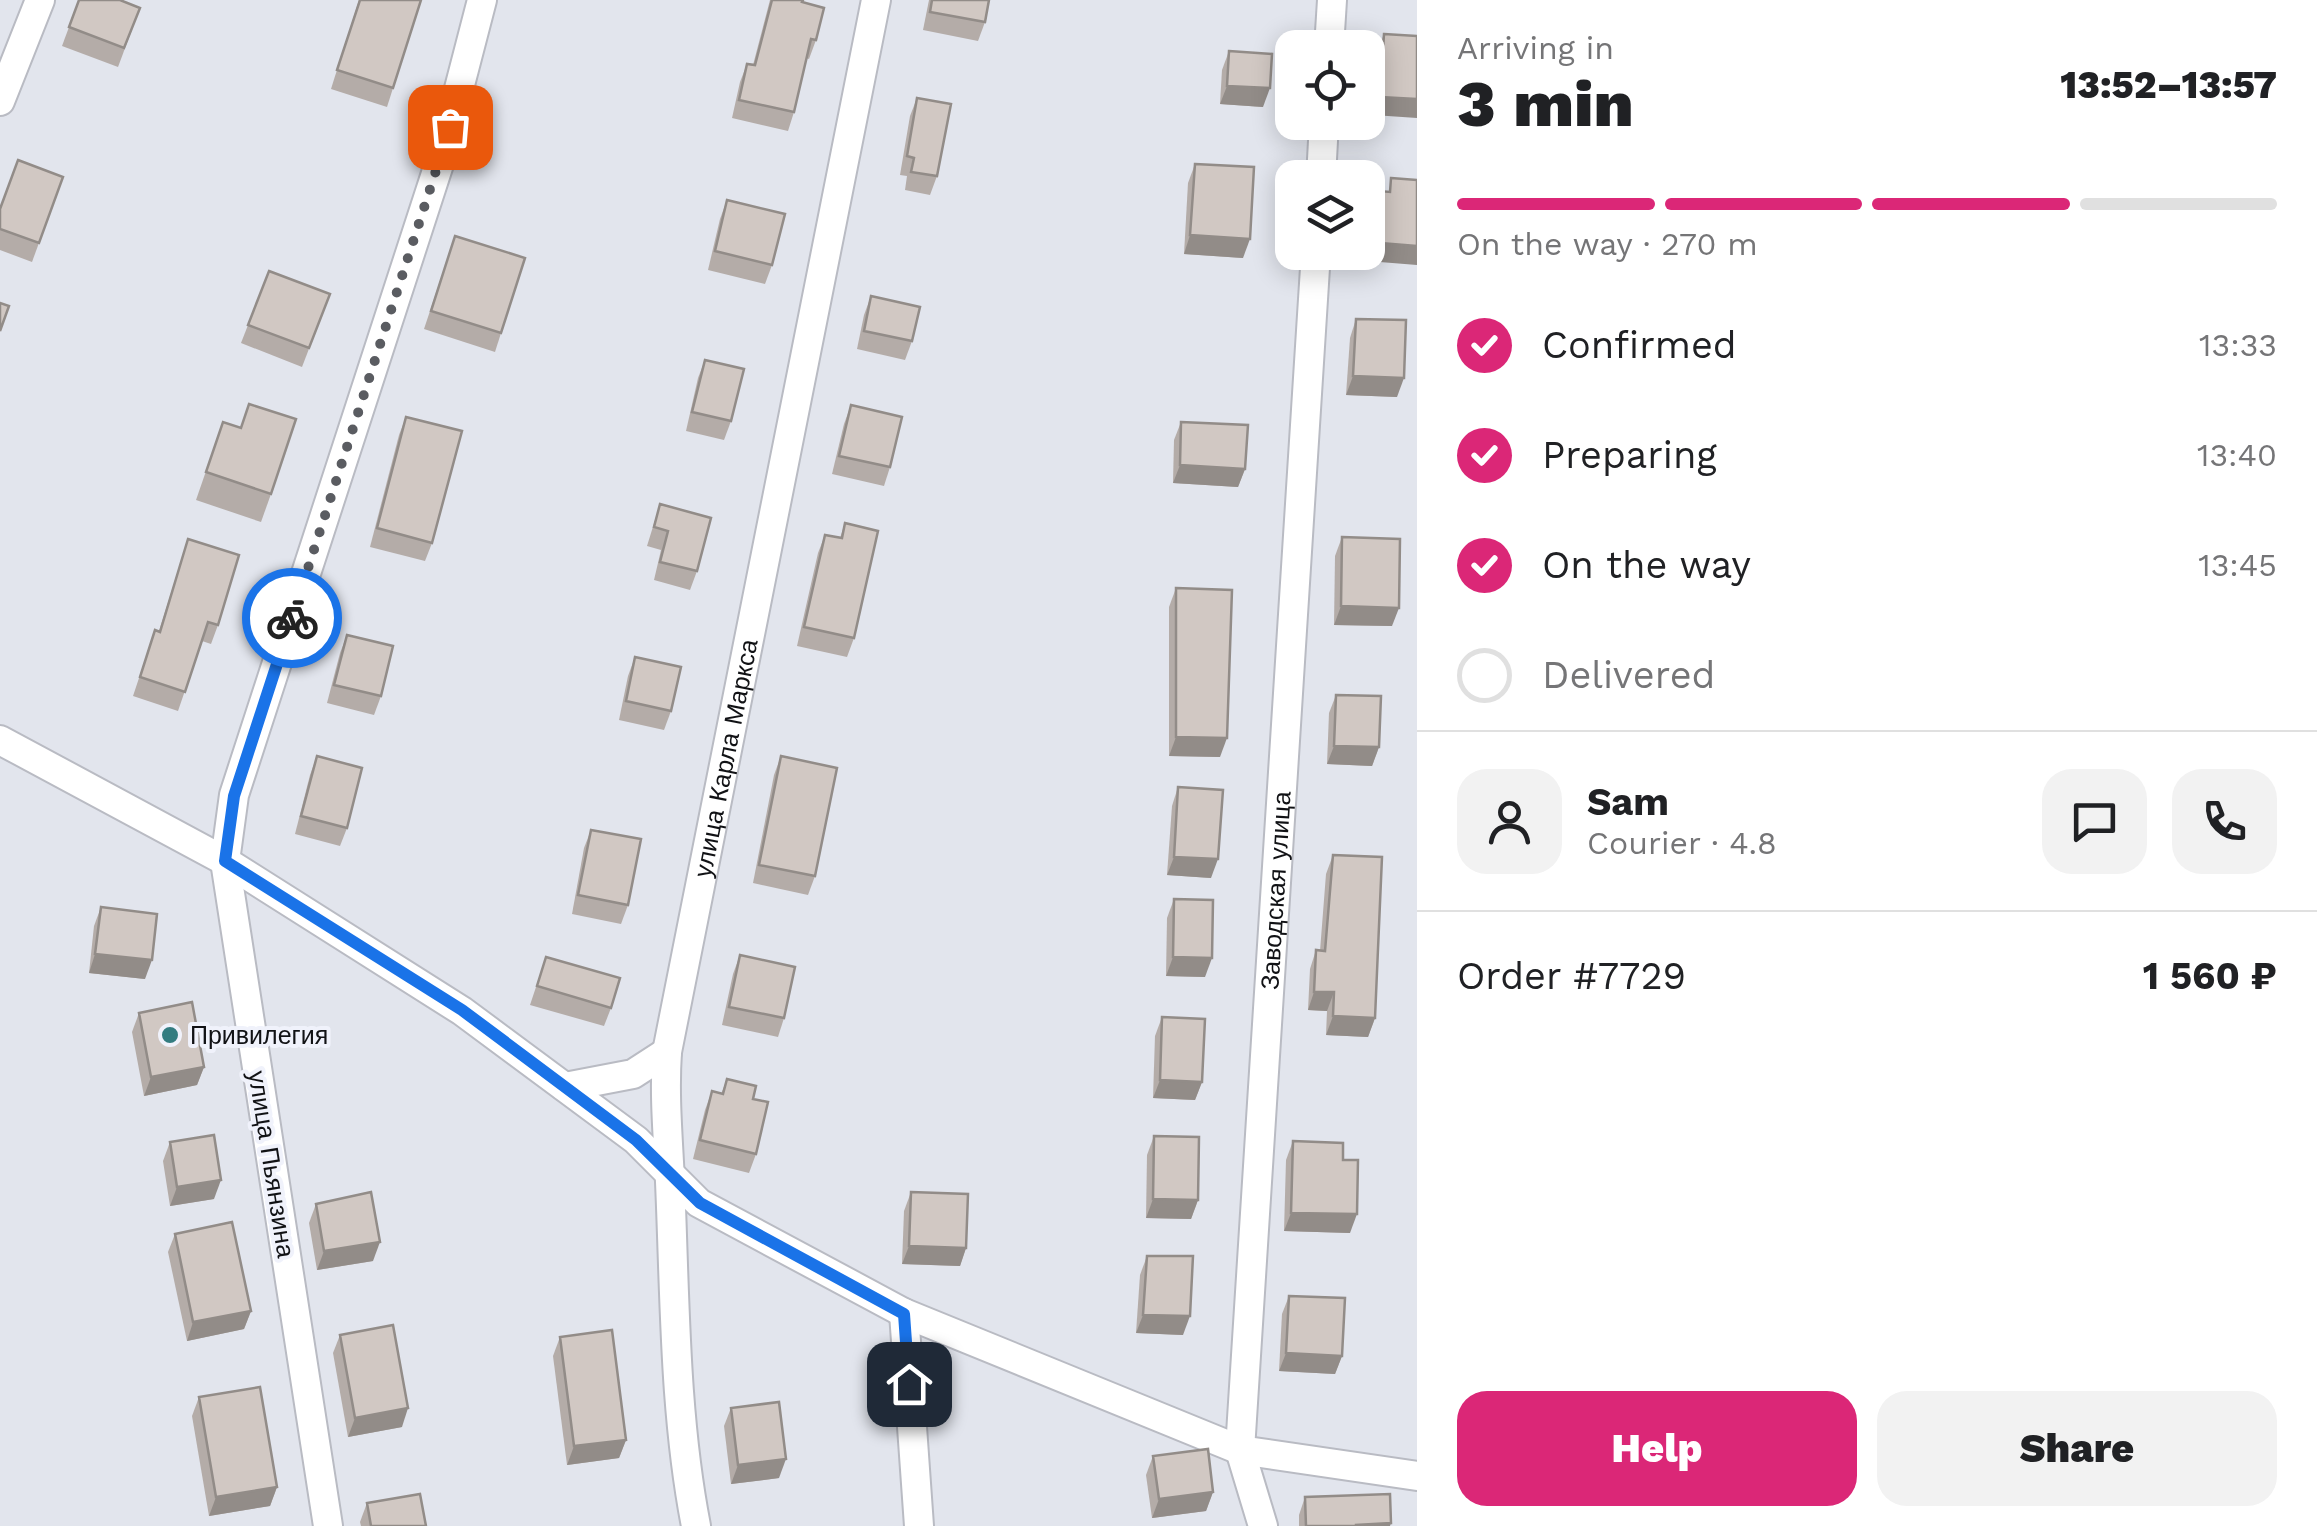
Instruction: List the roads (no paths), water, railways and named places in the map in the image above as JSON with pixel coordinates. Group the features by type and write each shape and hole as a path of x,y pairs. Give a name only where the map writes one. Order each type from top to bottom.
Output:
{"street":[{"path":"0,102 40,0"},
{"name":"улица Пьянзина","path":"328,1526 225,861 234,796 442,158 482,0"},
{"name":"улица Карла Маркса","path":"696,1526 685,1472 664,1113 667,1052 876,0"},
{"path":"1330,30 1332,0"},
{"name":"Заводская улица","path":"1263,1526 1240,1450 1315,270"},
{"path":"0,740 225,861 462,1010 636,1140 670,1178 700,1203 904,1314 1240,1450 1417,1476"},
{"path":"565,1087 634,1074 667,1052"},
{"path":"904,1314 919,1526"}],"place":[{"name":"Привилегия","path":"170,1035"}]}
